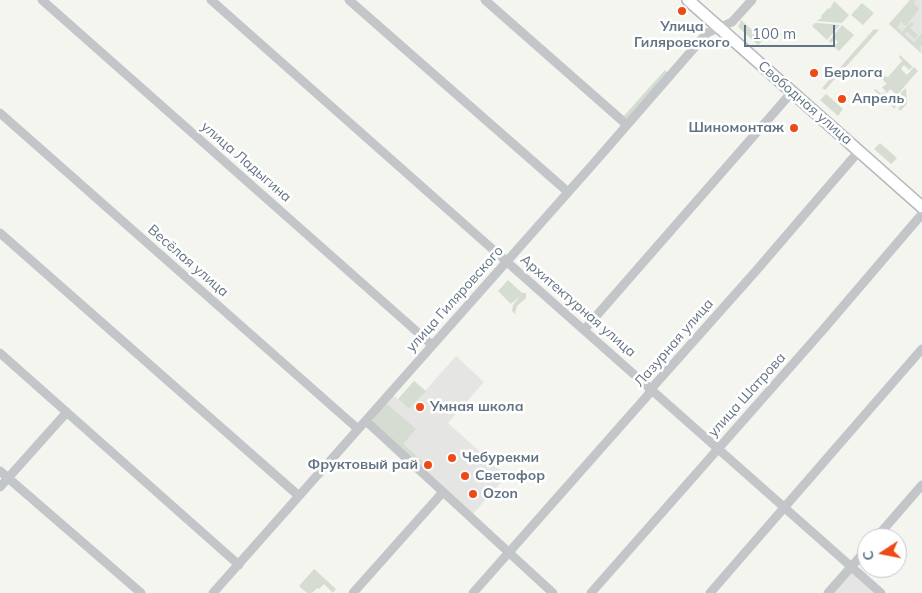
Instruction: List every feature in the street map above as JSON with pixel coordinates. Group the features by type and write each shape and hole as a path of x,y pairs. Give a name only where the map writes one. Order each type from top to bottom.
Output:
{"main road":[{"name":"Свободная улица","path":"688,0 922,206"}],"street":[{"name":"улица Ладыгина","path":"42,0 432,345"},
{"name":"Архитектурная улица","path":"211,0 785,506 881,593"},
{"path":"349,0 568,192"},
{"path":"485,0 626,124"},
{"name":"улица Гиляровского","path":"213,593 707,33 732,22 752,0"},
{"path":"584,330 792,92"},
{"name":"Весёлая улица","path":"0,114 358,430"},
{"name":"Лазурная улица","path":"473,593 642,402 651,389 859,151"},
{"name":"улица Шатрова","path":"591,593 822,331 922,214"},
{"path":"0,233 299,496"},
{"path":"710,593 922,349"},
{"path":"0,353 239,565"},
{"path":"0,488 68,412"},
{"path":"366,421 553,593"},
{"path":"0,470 141,593"},
{"path":"885,528 922,485"},
{"path":"354,593 443,492"},
{"path":"828,593 857,560"}],"shaded area":[{"path":"910,0 922,0 922,54 889,24"},
{"path":"910,0 916,0 914,3 919,9 906,26 901,22 897,27 902,32 911,22 914,24 910,28 918,35 915,39 907,32 905,34 914,42 922,33 920,52 889,24"},
{"path":"834,1 849,15 842,23 816,21 822,18 821,16 828,8 830,9"},
{"path":"862,3 874,13 863,25 851,15"},
{"path":"741,20 763,40 758,45 738,27"},
{"path":"815,23 840,25 827,40 812,26"},
{"path":"842,25 854,35 839,51 834,47 838,42 835,39 831,43 829,41"},
{"path":"874,29 879,30 825,90 822,88"},
{"path":"900,55 913,67 909,70 904,65 901,69 907,75 914,67 918,71 897,95 890,89 887,93 882,87 887,84 880,77 882,75 888,77 902,61 899,57"},
{"path":"665,70 669,74 630,118 622,118"},
{"path":"906,88 907,104 900,111 897,106 899,108 902,104 897,100 895,109 874,90 876,89 881,94 884,92 893,100"},
{"path":"826,94 843,109 838,116 820,100"},
{"path":"880,143 897,158 891,164 874,149"},
{"path":"508,280 522,293 526,293 526,298 517,306 515,314 512,311 513,305 520,296 511,304 498,291"},
{"path":"456,356 484,382 448,423 507,476 473,514 373,420 393,395 409,409"},
{"path":"414,381 426,391 409,409 398,399"},
{"path":"386,403 416,429 403,444 428,466 425,469 373,422 373,417"},
{"path":"314,569 336,589 333,593 324,584 312,593 307,593 299,586"},
{"path":"851,571 876,593 832,593"}],"place":[{"name":"Улица Гиляровского","path":"682,11"},
{"name":"Берлога","path":"814,73"},
{"name":"Апрель","path":"842,99"},
{"name":"Шиномонтаж","path":"794,128"},
{"name":"Умная школа","path":"420,407"},
{"name":"Чебурекми","path":"452,458"},
{"name":"Фруктовый рай","path":"428,465"},
{"name":"Светофор","path":"465,476"},
{"name":"Ozon","path":"473,494"}]}
